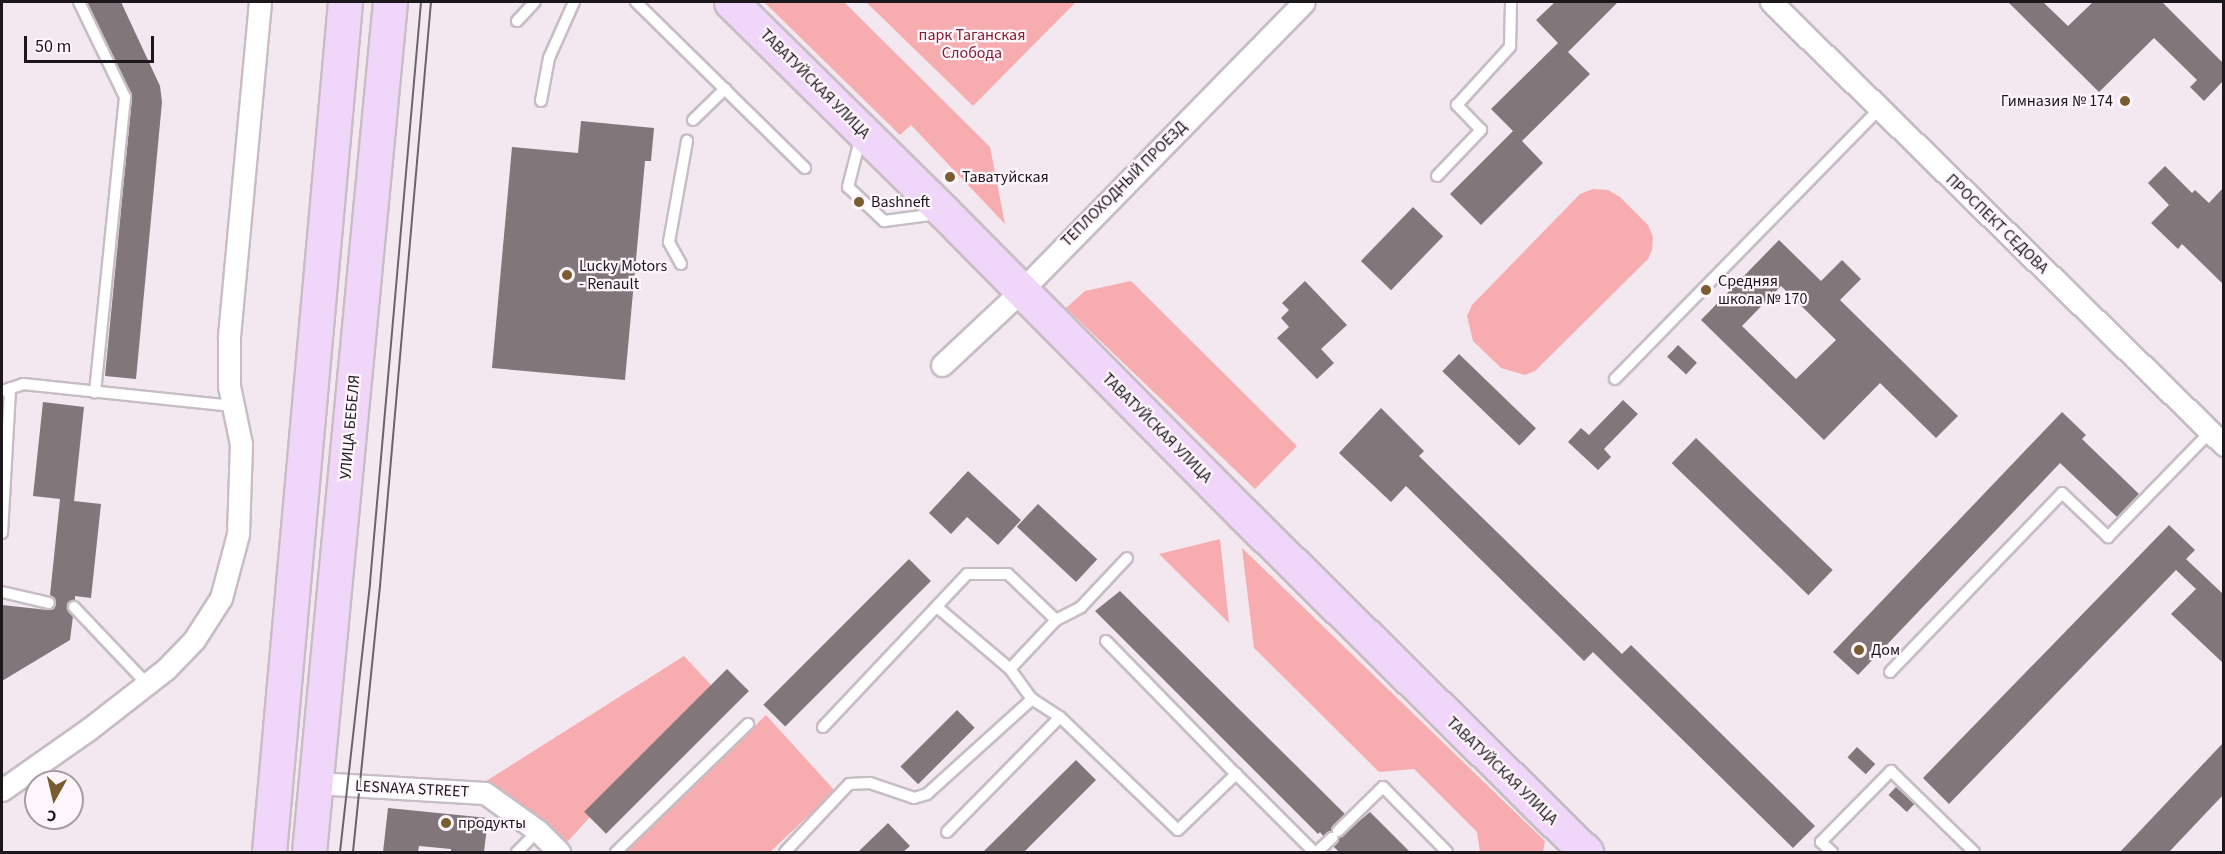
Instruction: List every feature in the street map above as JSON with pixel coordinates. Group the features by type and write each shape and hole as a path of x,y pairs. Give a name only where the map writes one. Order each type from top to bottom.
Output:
{"main road":[{"path":"269,852 345,2"},
{"name":"УЛИЦА БЕБЕЛЯ","path":"309,852 390,2"},
{"name":"ТАВАТУЙСКАЯ УЛИЦА","path":"731,2 945,213 1575,849"}],"street":[{"path":"2,790 147,684 194,640 221,598 238,534 242,444 229,386 229,336 260,2"},
{"name":"ТЕПЛОХОДНЫЙ ПРОЕЗД","path":"942,365 1021,291 1304,2"},
{"name":"ПРОСПЕКТ СЕДОВА","path":"1771,2 2217,439"},
{"name":"LESNAYA STREET","path":"316,783 485,793 538,831 559,852"}],"lane":[{"path":"79,2 125,97 95,392"},
{"path":"518,21 535,2"},
{"path":"541,101 549,58 574,2"},
{"path":"636,2 805,168"},
{"path":"1437,176 1481,130 1456,105 1510,47 1511,2"},
{"path":"693,120 725,88"},
{"path":"1615,379 1879,109"},
{"path":"862,130 848,187 884,220 945,213"},
{"path":"681,264 669,242 687,141"},
{"path":"2,533 6,390 22,384 233,406"},
{"path":"1890,672 2062,493 2108,537 2217,439"},
{"path":"1010,669 1056,620 1081,607 1126,558"},
{"path":"823,727 967,574 1008,574 1056,620"},
{"path":"2,592 49,603"},
{"path":"74,607 147,684"},
{"path":"937,608 1010,669 1032,699 1060,717 1178,830 1236,774"},
{"path":"1106,641 1316,852 1383,787 1447,852"},
{"path":"785,852 849,784 870,783 914,798 927,794 1032,699"},
{"path":"948,832 1060,717"},
{"path":"616,852 748,724"},
{"path":"1832,852 1821,842 1891,771 1974,852"},
{"path":"517,852 538,831"}],"green space":[{"path":"764,2 844,2 990,147 1005,224 911,125 900,135"},
{"name":"парк Таганская Слобода","path":"866,2 1076,2 973,106"},
{"path":"1593,189 1608,190 1620,197 1648,225 1653,237 1652,250 1648,259 1535,371 1525,375 1501,368 1473,341 1467,316 1472,305 1580,194"},
{"path":"1131,281 1297,446 1255,489 1066,308 1085,291"},
{"path":"1220,539 1229,623 1159,554"},
{"path":"1242,548 1545,841 1543,852 1480,852 1477,832 1414,769 1379,772 1254,648"},
{"path":"684,656 711,685 558,852 483,783"},
{"path":"766,715 835,791 770,852 623,852"}],"building":[{"path":"87,2 121,2 160,86 162,102 136,379 105,376 132,97"},
{"path":"1555,2 1618,2 1568,52 1590,74 1522,141 1543,163 1481,225 1450,194 1513,131 1491,109 1558,43 1536,20"},
{"path":"2008,2 2043,2 2068,26 2093,2 2162,2 2223,63 2223,81 2204,101 2190,87 2197,80 2154,38 2099,92"},
{"path":"581,121 654,128 651,161 645,161 625,380 492,368 512,147 578,153"},
{"path":"2165,166 2192,193 2195,190 2209,203 2223,188 2223,284 2182,244 2178,249 2151,223 2169,205 2148,183"},
{"path":"1413,207 1443,236 1391,290 1361,261"},
{"path":"1779,240 1821,281 1842,260 1861,279 1840,300 1958,416 1936,438 1880,383 1824,440 1701,320","holes":["1781,286 1836,340 1796,379 1742,326"]},
{"path":"1305,281 1347,325 1321,349 1334,363 1317,379 1277,338 1289,327 1281,318 1289,310 1282,303"},
{"path":"1678,345 1697,363 1686,374 1667,357"},
{"path":"1459,354 1536,428 1519,446 1442,371"},
{"path":"1623,400 1638,414 1604,449 1611,457 1598,470 1568,442 1581,428 1589,435"},
{"path":"43,402 84,407 74,501 101,504 91,598 75,596 75,600 67,604 67,609 73,616 70,640 2,681 2,605 48,610 54,609 56,604 55,598 50,595 60,499 33,496"},
{"path":"1381,408 1424,451 1419,456 1622,654 1631,645 1815,826 1793,848 1593,652 1584,661 1406,486 1391,502 1339,453"},
{"path":"2062,412 2086,435 2082,439 2139,494 2117,517 2060,463 1858,675 1833,652"},
{"path":"1696,438 1833,570 1808,595 1672,463"},
{"path":"968,471 1021,520 998,545 967,517 951,534 929,513"},
{"path":"1038,504 1097,559 1076,582 1017,527"},
{"path":"2169,525 2195,550 2186,559 2223,594 2223,663 2171,614 2196,589 2176,570 1949,804 1923,778"},
{"path":"909,559 931,581 785,727 763,705"},
{"path":"1120,591 1345,814 1331,831 1323,836 1320,832 1318,834 1095,611"},
{"path":"727,669 749,691 606,834 584,812"},
{"path":"957,710 975,728 918,784 900,767"},
{"path":"2223,743 2223,795 2169,852 2120,852"},
{"path":"1857,747 1875,764 1866,774 1847,757"},
{"path":"1076,760 1096,780 1024,852 983,852"},
{"path":"1896,787 1914,804 1907,812 1888,795"},
{"path":"388,808 488,818 484,852 451,852 451,849 419,846 418,852 383,852"},
{"path":"1370,812 1410,852 1339,852 1334,847 1339,838"},
{"path":"888,823 910,846 903,852 858,852"}],"tram line":[{"path":"340,852 370,583 421,2"},
{"path":"353,852 380,586 431,2"}],"place":[{"name":"Гимназия № 174","path":"2125,101"},
{"name":"Таватуйская","path":"950,177"},
{"name":"Bashneft","path":"859,202"},
{"name":"Lucky Motors - Renault","path":"567,275"},
{"name":"Средняя школа № 170","path":"1706,290"},
{"name":"Дом","path":"1859,650"},
{"name":"продукты","path":"446,823"}]}
